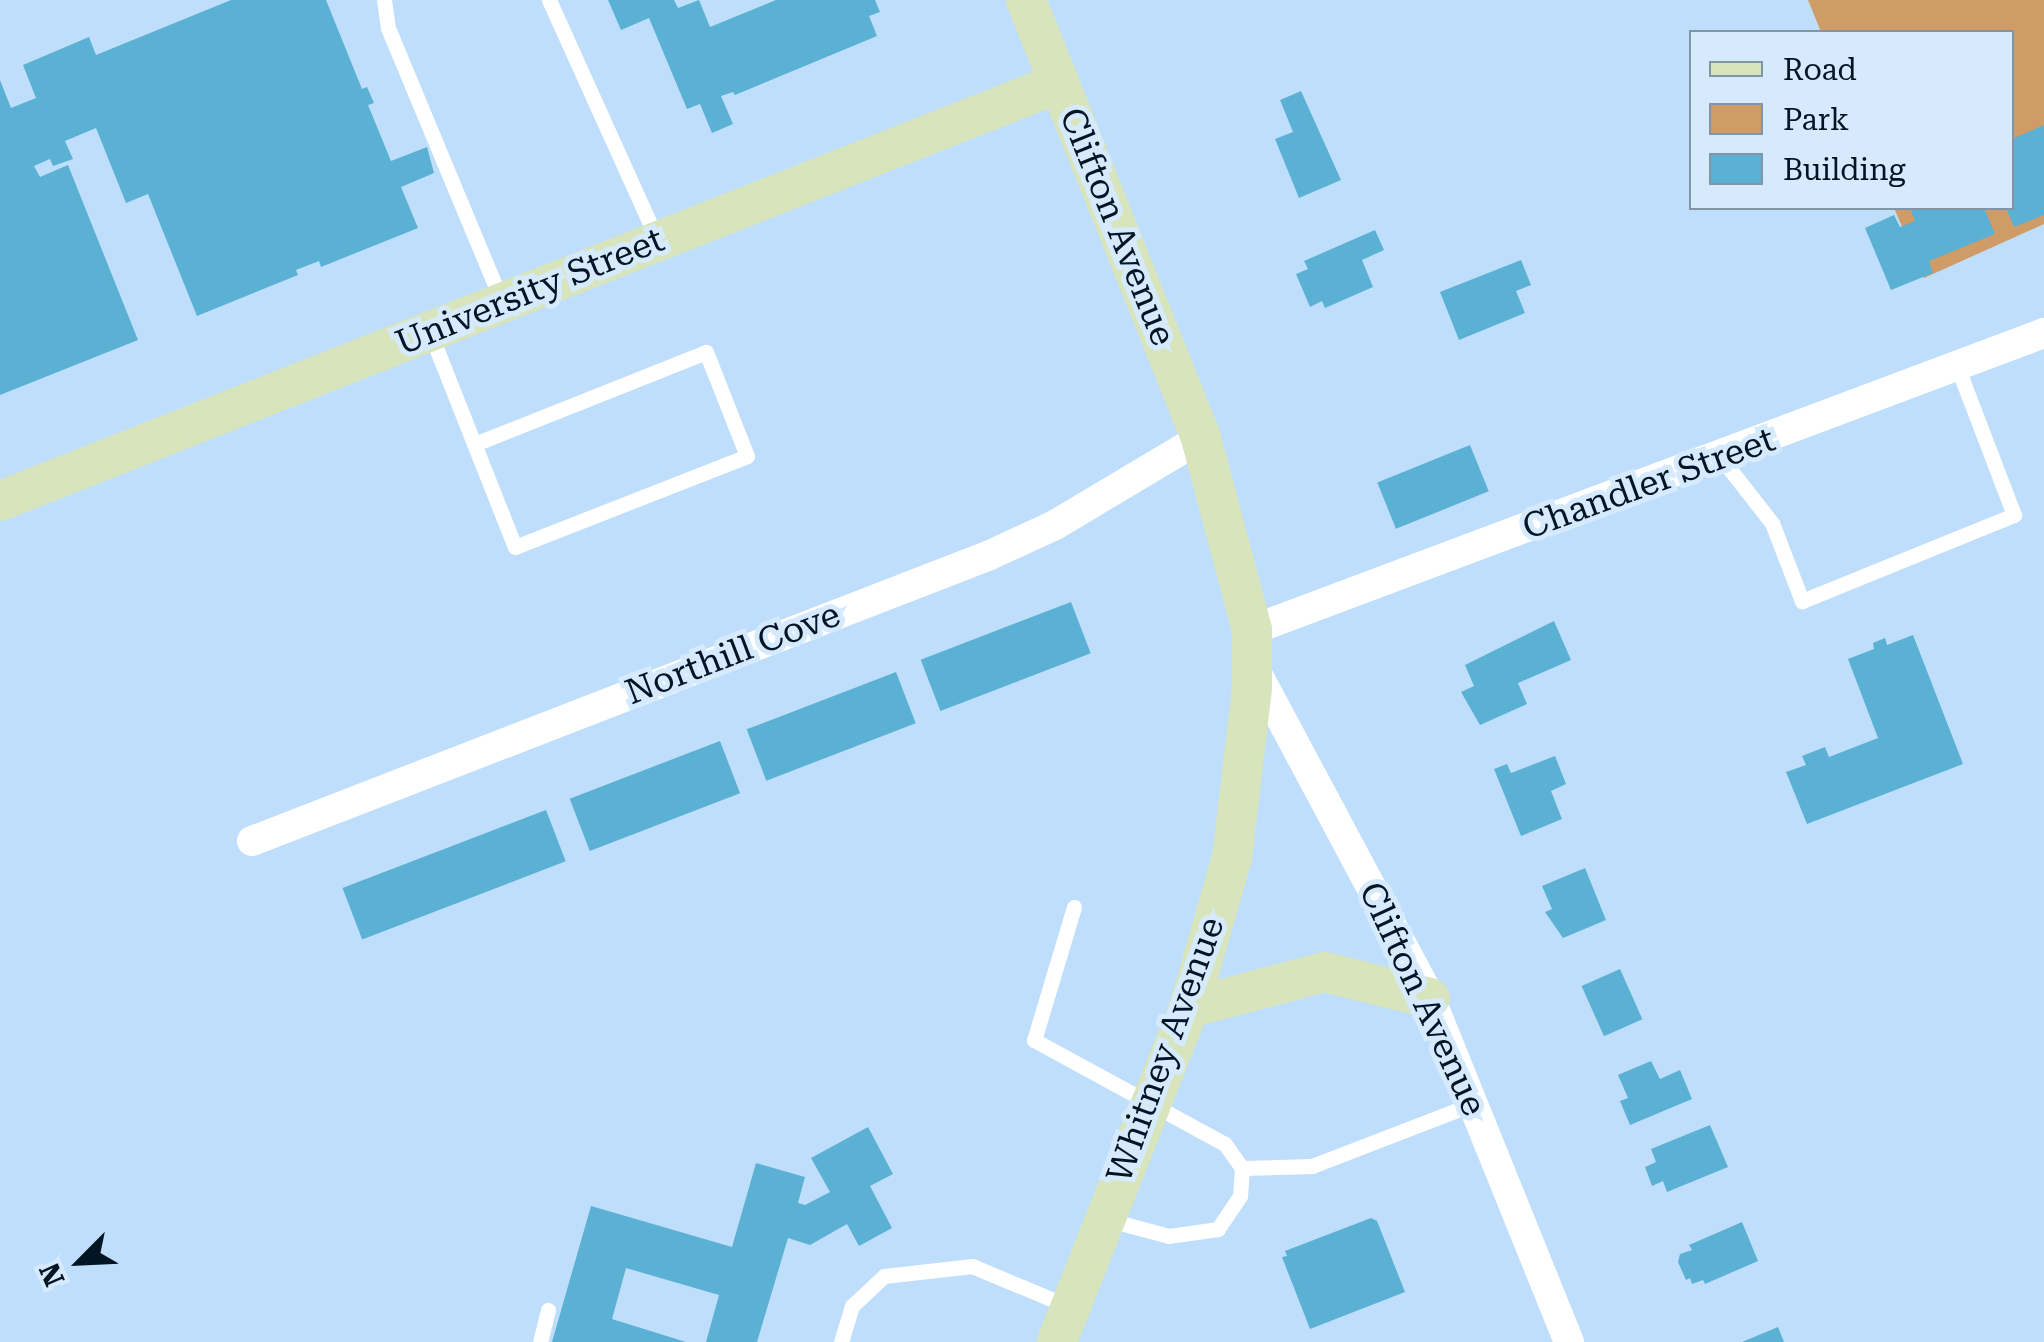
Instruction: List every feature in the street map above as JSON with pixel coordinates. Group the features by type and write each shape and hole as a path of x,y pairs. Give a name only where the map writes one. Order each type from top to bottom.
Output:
{"main road":[{"name":"Clifton Avenue","path":"1026,0 1201,438 1253,648"},
{"name":"University Street","path":"0,501 1059,83"},
{"name":"Whitney Avenue","path":"1063,1325 1189,1008 1232,857 1253,648"},
{"path":"1189,1008 1324,972 1430,998"}],"street":[{"name":"Chandler Street","path":"1253,648 1721,458 2044,333"},
{"name":"Northill Cove","path":"252,842 990,554 1055,526 1201,438"},
{"name":"Clifton Avenue","path":"1253,648 1430,998 1569,1342"}],"lane":[{"path":"384,0 388,28 502,303"},
{"path":"549,0 658,241"},
{"path":"430,331 515,547 747,456 706,352 475,444"},
{"path":"1721,458 1772,523 1802,601 2014,515 1958,368"},
{"path":"1074,907 1034,1040 1225,1144 1242,1168 1240,1196 1218,1229 1170,1236 1104,1218"},
{"path":"1242,1168 1312,1166 1473,1104"},
{"path":"841,1342 852,1306 884,1276 972,1266 1063,1325"},
{"path":"540,1342 548,1310"}],"green space":[{"path":"1808,0 2044,0 2044,224 1924,278 1895,210 2014,210 2014,30 1820,30"}],"building":[{"path":"231,0 326,0 362,89 367,87 374,103 368,105 391,161 427,147 434,173 401,187 418,228 321,267 319,261 296,270 298,275 197,316 148,194 126,203 96,128 65,141 73,159 53,166 50,159 34,166 40,177 68,165 138,340 0,395 0,80 11,108 36,98 23,65 89,37 96,55"},
{"path":"608,0 674,0 678,8 699,0 710,27 776,0 875,0 880,12 869,16 877,36 735,95 733,92 721,96 733,124 712,133 700,104 687,109 649,18 621,30"},
{"path":"1301,91 1341,180 1299,198 1275,139 1293,132 1280,100"},
{"path":"2044,125 2044,215 2014,227 2007,210 2014,210 2014,138"},
{"path":"1911,210 1985,210 1995,234 1929,261 1933,273 1891,290 1865,228 1894,215 1900,227 1915,221"},
{"path":"1375,230 1384,250 1362,260 1373,287 1325,308 1322,301 1310,307 1296,274 1308,269 1304,261"},
{"path":"1521,260 1531,285 1516,291 1525,313 1459,340 1440,292"},
{"path":"1470,445 1489,491 1396,529 1377,482"},
{"path":"1071,602 1091,653 940,711 921,660"},
{"path":"1554,621 1571,660 1518,683 1527,704 1480,725 1461,692 1474,686 1465,665"},
{"path":"1913,635 1963,764 1807,824 1786,772 1806,765 1802,756 1825,747 1829,757 1878,738 1848,659 1874,649 1873,643 1885,638 1887,645"},
{"path":"896,672 916,723 766,781 747,729"},
{"path":"720,741 740,793 590,851 570,799"},
{"path":"1555,756 1566,784 1551,791 1562,819 1521,836 1494,769 1507,764 1511,773"},
{"path":"546,810 566,861 362,939 342,888"},
{"path":"1585,868 1606,920 1563,938 1545,912 1552,909 1542,886"},
{"path":"1620,969 1642,1019 1604,1036 1582,986"},
{"path":"1651,1061 1660,1079 1680,1070 1692,1099 1630,1125 1620,1101 1628,1098 1618,1075"},
{"path":"1710,1125 1728,1167 1667,1192 1663,1181 1652,1186 1645,1167 1656,1162 1651,1149"},
{"path":"868,1127 893,1174 870,1186 892,1228 859,1246 847,1224 810,1245 788,1238 757,1342 706,1342 719,1295 626,1268 612,1319 686,1342 552,1342 591,1206 732,1247 756,1163 805,1177 798,1203 805,1205 830,1192 811,1158"},
{"path":"1371,1218 1377,1221 1405,1292 1310,1329 1282,1257 1287,1256 1285,1251"},
{"path":"1742,1222 1758,1261 1705,1284 1703,1280 1692,1284 1690,1278 1686,1280 1678,1262 1680,1254 1692,1250 1689,1245"},
{"path":"1778,1327 1784,1342 1742,1342"}]}
